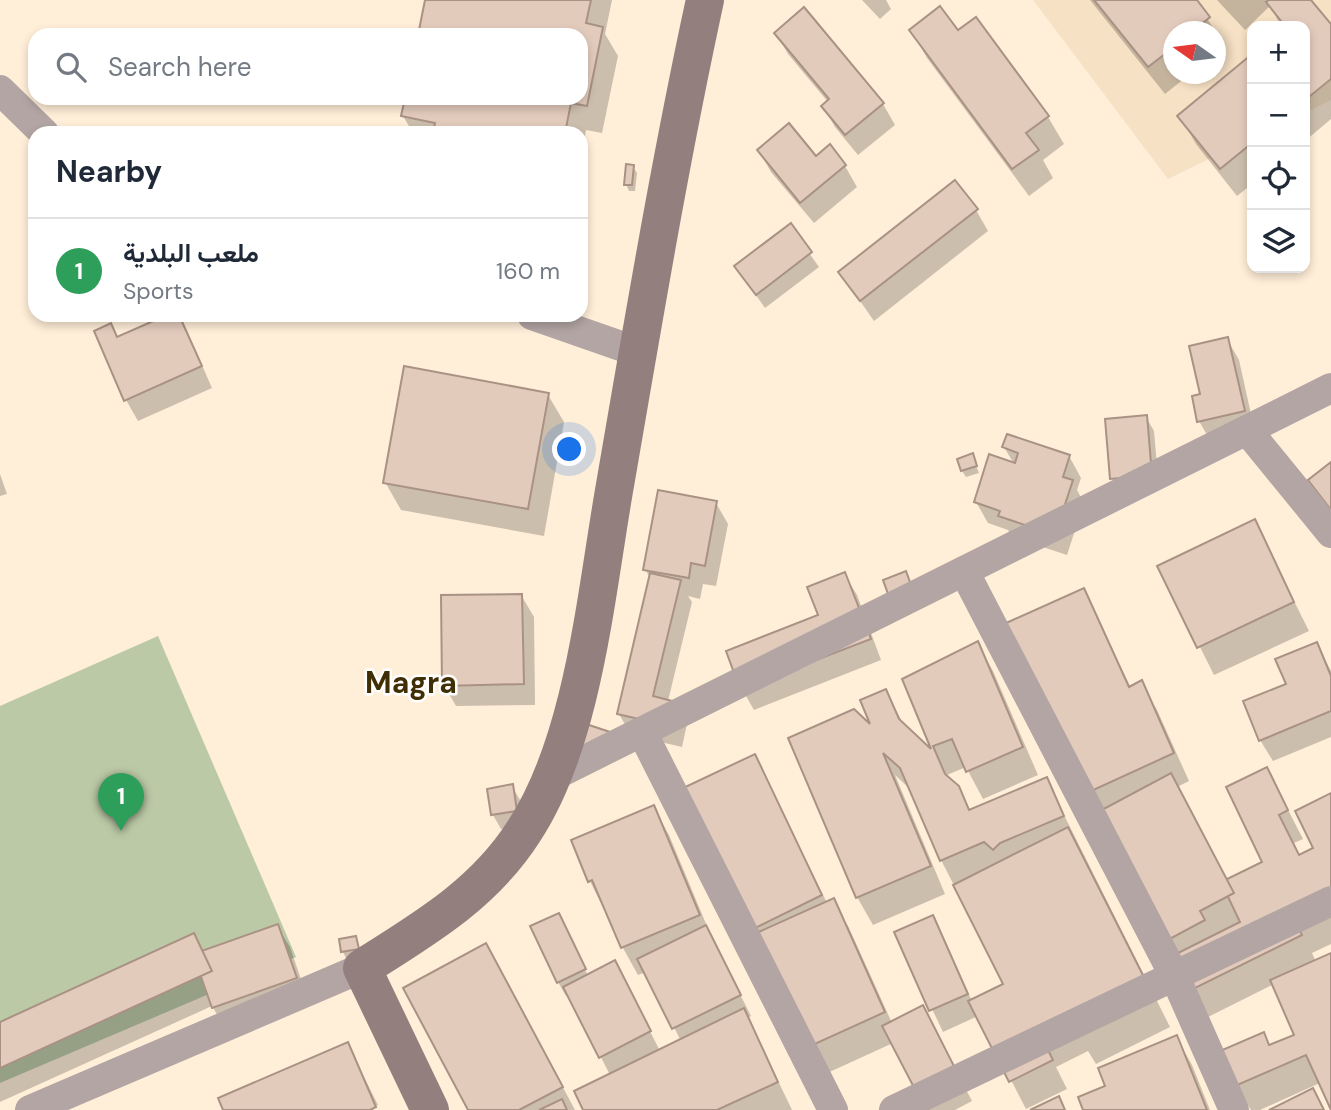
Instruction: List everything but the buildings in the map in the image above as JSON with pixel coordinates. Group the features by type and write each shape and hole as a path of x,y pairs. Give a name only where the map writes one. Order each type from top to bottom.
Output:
{"street":[{"path":"30,1110 370,963 446,915 490,876 526,830 564,741 586,650 638,352 705,0"},
{"path":"0,90 37,126"},
{"path":"552,322 638,352"},
{"path":"551,776 1331,388"},
{"path":"1247,430 1331,533"},
{"path":"964,571 1175,978 1234,1110"},
{"path":"642,732 833,1110"},
{"path":"894,1110 1175,978 1331,901"},
{"path":"370,963 430,1110"},
{"path":"370,963 454,1110"}],"shaded area":[{"path":"1033,0 1331,0 1331,100 1310,110 1310,21 1247,21 1247,140 1168,179"}],"green space":[{"path":"158,636 296,957 0,1083 0,706"}],"place":[{"name":"ملعب البلدية","path":"121,831"}],"district":[{"name":"Magra","path":"411,682"}]}
